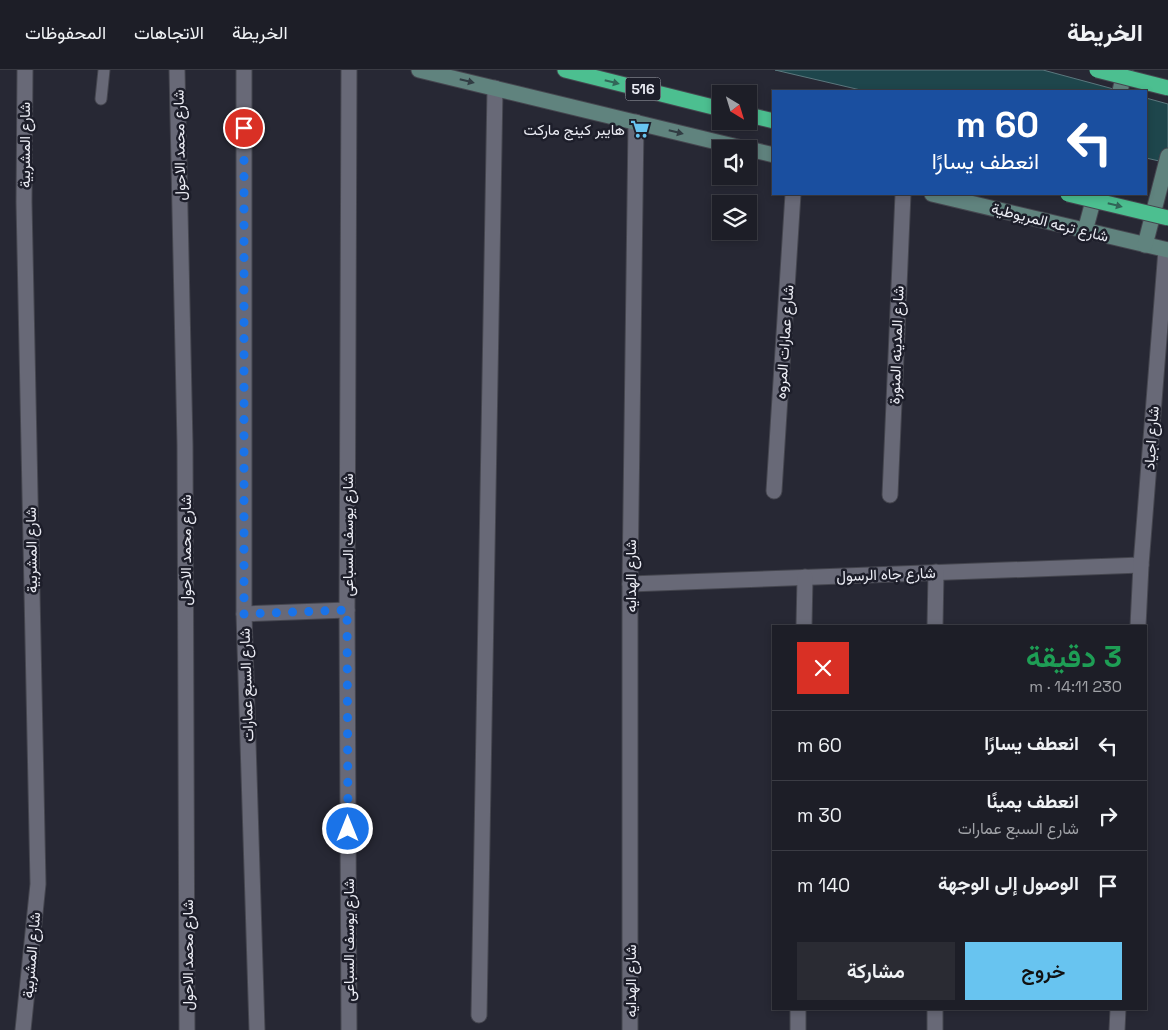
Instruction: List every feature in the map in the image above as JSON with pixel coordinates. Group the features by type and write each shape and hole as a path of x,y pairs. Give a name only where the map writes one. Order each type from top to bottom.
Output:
{"highway":[{"name":"516","path":"565,70 712,106"},
{"path":"1096,70 1168,88"},
{"path":"758,117 772,121"},
{"path":"1072,195 1168,218"}],"main road":[{"path":"419,70 712,140"},
{"path":"1120,90 1125,70"},
{"path":"757,151 772,155"},
{"path":"1145,245 1168,156"},
{"name":"شارع ترعه المريوطية","path":"936,195 1167,250"},
{"path":"1085,231 1094,195"}],"street":[{"name":"شارع المشربية","path":"24,1030 38,884 24,211 25,70"},
{"name":"شارع محمد الاحول","path":"177,70 185,455 187,1030"},
{"name":"شارع السبع عمارات","path":"244,70 244,614 257,1030"},
{"name":"شارع يوسف السباعى","path":"349,70 347,610 349,1030"},
{"path":"479,1015 495,88"},
{"name":"شارع الهدايه","path":"630,1030 630,584 636,122"},
{"name":"شارع عمارات المروه","path":"774,491 793,195"},
{"name":"شارع المدينه المنورة","path":"890,495 903,195"},
{"name":"شارع اجياد","path":"1138,625 1141,565 1167,250"},
{"name":"شارع جاه الرسول","path":"630,584 1141,565"},
{"path":"936,572 936,625"},
{"path":"804,625 805,577"},
{"path":"244,614 347,610"},
{"path":"798,1010 798,1030"},
{"path":"934,1030 935,1010"},
{"path":"1117,1030 1118,1010"}],"lane":[{"path":"101,99 104,70"}],"shaded area":[{"path":"775,70 1043,70 1117,90 861,90"},
{"path":"1147,98 1168,104 1168,163 1147,158"}],"place":[{"name":"هايبر كينج ماركت","path":"640,129"}],"route":[{"path":"244,128 244,614 347,610 348,829"}]}
